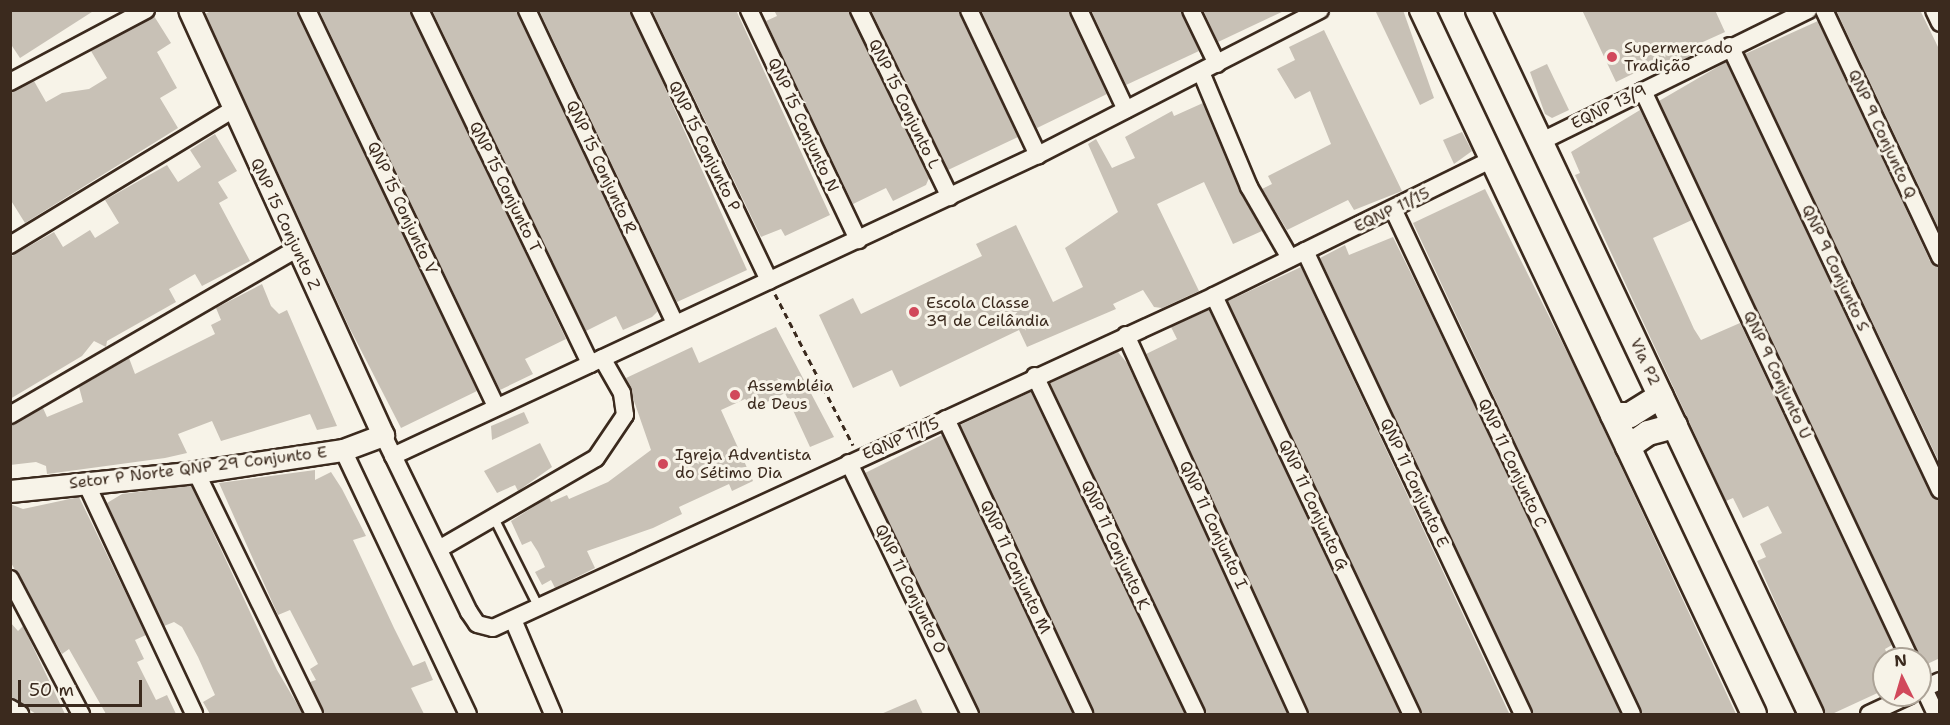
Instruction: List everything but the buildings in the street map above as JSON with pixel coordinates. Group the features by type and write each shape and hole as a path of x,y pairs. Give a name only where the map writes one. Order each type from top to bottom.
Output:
{"main road":[{"path":"1422,10 1755,714"},
{"name":"Via P2","path":"1478,10 1811,714"},
{"path":"1613,415 1636,413 1660,396"},
{"path":"1628,447 1648,433 1675,426"}],"street":[{"path":"10,82 146,10"},
{"name":"QNP 15 Conjunto Z","path":"189,10 232,110 383,435"},
{"name":"QNP 15 Conjunto V","path":"307,10 496,406"},
{"name":"QNP 15 Conjunto T","path":"420,10 596,361"},
{"name":"QNP 15 Conjunto R","path":"527,10 675,323"},
{"name":"QNP 15 Conjunto P","path":"640,10 769,281"},
{"name":"QNP 15 Conjunto N","path":"748,10 858,240"},
{"name":"QNP 15 Conjunto L","path":"859,10 950,197"},
{"path":"969,10 1038,155"},
{"path":"1079,10 1126,110"},
{"path":"1191,10 1217,64"},
{"path":"393,456 1038,155 1217,64 1302,15 1320,10"},
{"name":"EQNP 13/9","path":"1540,142 1730,46 1808,10"},
{"name":"QNP 9 Conjunto Q","path":"1824,10 1940,257"},
{"path":"1934,10 1940,23"},
{"name":"QNP 9 Conjunto S","path":"1730,46 1940,490"},
{"path":"1201,72 1249,187 1297,255"},
{"name":"QNP 9 Conjunto U","path":"1643,91 1904,647"},
{"path":"10,245 232,110"},
{"name":"EQNP 11/15","path":"383,435 477,624 494,628 514,622 1035,376 1214,296 1394,211 1492,159"},
{"name":"QNP 11 Conjunto C","path":"1394,211 1632,714"},
{"path":"10,415 296,249"},
{"name":"QNP 11 Conjunto E","path":"1297,255 1523,714"},
{"name":"QNP 11 Conjunto G","path":"1214,296 1412,714"},
{"name":"QNP 11 Conjunto I","path":"1126,335 1299,714"},
{"path":"439,549 580,471 622,422 622,393 596,361"},
{"name":"QNP 11 Conjunto K","path":"1035,376 1196,714"},
{"name":"QNP 11 Conjunto M","path":"946,419 1083,714"},
{"name":"Setor P Norte QNP 29 Conjunto E","path":"10,491 196,472 344,450 383,435"},
{"path":"344,450 468,714"},
{"name":"QNP 11 Conjunto O","path":"854,461 970,714"},
{"path":"196,472 314,714"},
{"path":"86,483 194,714"},
{"path":"10,579 81,714"},
{"path":"514,622 553,714"},
{"path":"10,708 20,714"}],"lane":[{"path":"495,520 539,609"}],"path":[{"path":"769,281 854,461"}],"place":[{"name":"Supermercado Tradição","path":"1612,57"},
{"name":"Escola Classe 39 de Ceilândia","path":"914,312"},
{"name":"Assembléia de Deus","path":"735,395"},
{"name":"Igreja Adventista do Sétimo Dia","path":"663,464"}]}
